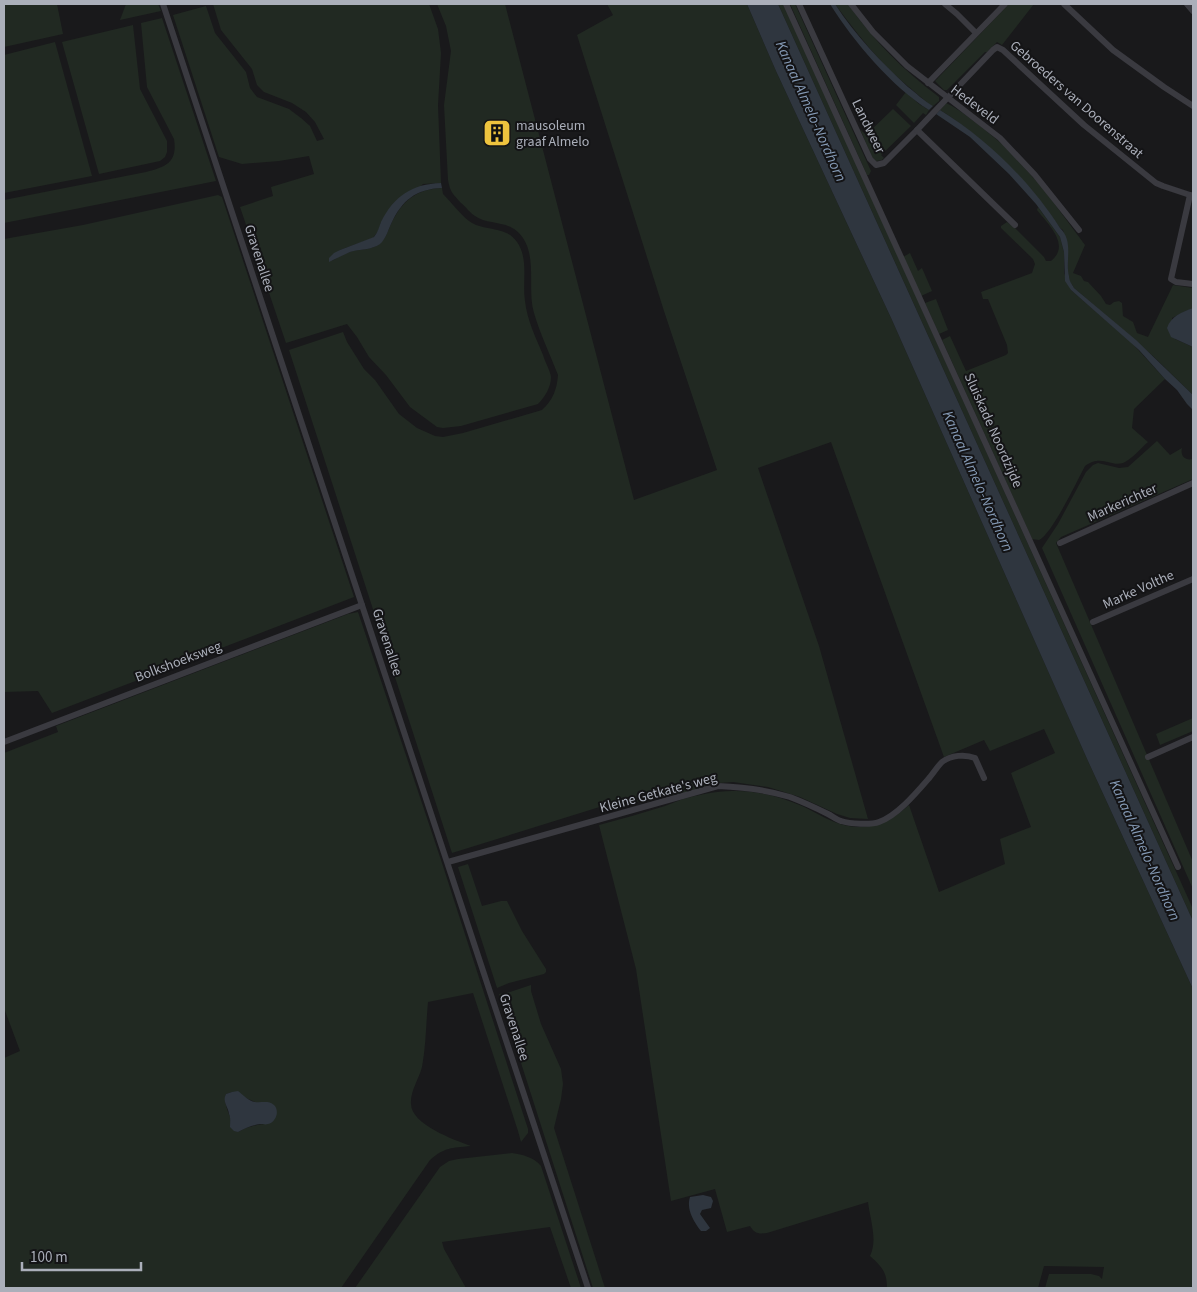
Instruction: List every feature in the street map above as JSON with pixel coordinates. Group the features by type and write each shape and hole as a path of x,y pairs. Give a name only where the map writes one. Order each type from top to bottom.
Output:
{"street":[{"name":"Gravenallee","path":"163,4 588,1288"},
{"name":"Sluiskade Noordzijde","path":"786,4 1178,867"},
{"name":"Landweer","path":"799,4 873,163 876,165 884,163 917,130"},
{"name":"Hedeveld","path":"851,4 879,38 907,66 1000,138 1035,175 1079,230"},
{"path":"944,4 976,33"},
{"path":"952,4 957,14"},
{"path":"928,83 1005,4"},
{"path":"1064,4 1113,50 1193,106"},
{"path":"1187,4 1193,11"},
{"name":"Gebroeders van Doorenstraat","path":"946,98 997,47 1003,50 1084,125 1156,183 1191,195"},
{"path":"946,98 917,130 1015,225"},
{"path":"1191,195 1171,279 1173,281 1193,284"},
{"name":"Markerichter","path":"1060,543 1193,484"},
{"name":"Marke Volthe","path":"1093,622 1193,579"},
{"name":"Bolkshoeksweg","path":"4,742 362,605"},
{"path":"1148,757 1193,737"},
{"name":"Kleine Getkate's weg","path":"448,862 718,786 764,790 790,797 842,822 864,824 878,822 891,816 929,778 942,762 952,758 963,755 975,758 984,778"}],"shaded area":[{"path":"4,4 57,4 63,34 4,47"},
{"path":"126,4 158,4 161,11 120,20"},
{"path":"213,4 429,4 438,29 441,53 438,105 441,183 423,184 381,223 373,238 340,250 332,261 347,253 379,244 385,238 395,216 405,203 417,194 433,189 442,188 443,194 469,221 481,227 507,233 517,242 521,249 524,263 526,308 532,329 551,377 547,392 538,404 461,426 437,427 410,407 386,375 369,357 347,324 286,343 240,207 273,196 271,187 314,174 309,156 242,164 219,157 173,15 206,6 215,33 246,72 250,88 257,97 289,109 310,126 317,141 324,139 315,122 306,112 292,103 264,92 257,85 252,69 221,30"},
{"path":"437,4 505,4 634,500 717,470 664,311 577,35 613,15 607,4 747,4 776,71 892,320 1088,761 1193,989 1193,1288 1045,1288 1049,1274 1091,1274 1102,1279 1104,1267 1044,1266 1038,1288 887,1288 883,1270 870,1256 873,1243 873,1229 868,1202 767,1233 757,1233 750,1226 727,1232 715,1189 671,1201 636,969 599,825 657,809 683,799 726,791 759,793 777,797 802,806 835,822 859,827 886,821 909,805 939,892 1005,864 1000,839 1031,827 1011,773 1055,753 1044,729 990,751 984,740 944,757 831,442 758,468 819,646 868,819 850,818 837,814 800,797 768,787 733,782 719,783 683,793 636,802 622,800 452,853 289,350 343,332 364,369 375,380 399,414 417,428 435,436 443,437 463,433 542,410 554,394 558,375 534,313 531,295 530,255 523,238 518,232 506,225 487,221 473,215 452,193 450,187 444,105 451,51 446,26"},
{"path":"778,4 784,4 1193,909 1193,921"},
{"path":"790,4 795,4 871,171 869,175 867,175"},
{"path":"835,4 848,4 901,66 939,97 939,101 933,106 929,104 893,73 870,48"},
{"path":"1009,4 1034,4 1002,45 997,42 947,90 944,90 935,81"},
{"path":"162,18 216,181 4,223 4,200 146,172 169,163 174,154 174,139 147,87 141,23"},
{"path":"133,25 140,89 167,141 167,152 160,161 99,174 62,42"},
{"path":"55,42 92,176 4,193 4,55"},
{"path":"906,92 929,110 926,115 923,113 914,123 896,105"},
{"path":"946,103 963,113 1003,145 1042,187 1085,245 1073,273 1081,276 1084,281 1088,282 1106,304 1110,305 1119,301 1122,303 1123,316 1133,322 1137,333 1148,337 1173,285 1193,288 1193,308 1172,318 1175,339 1193,347 1193,395 1153,356 1074,288 1069,280 1068,247 1063,230 1006,163 974,134 940,110"},
{"path":"893,109 911,126 881,155 884,158 882,160 876,161 872,157 860,129 866,135"},
{"path":"218,195 222,197 354,597 52,713 38,691 4,692 4,239 83,225"},
{"path":"1038,207 1060,237 1064,252 1064,273 1071,290 1131,342 1165,379 1134,409 1132,428 1148,442 1123,463 1096,461 1085,466 1051,528 1039,540 1032,539 942,340 950,336 966,371 1008,353 1007,345 988,299 983,299 981,292 1032,273 1035,264 1033,259 1001,228 1007,222 1046,261 1051,261 1057,255 1059,248 1056,235 1037,210"},
{"path":"910,253 918,271 922,268 932,291 921,296 903,257"},
{"path":"936,299 948,330 939,334 925,303"},
{"path":"1157,441 1170,455 1182,448 1184,457 1193,459 1193,479 1061,537 1056,543 1193,862 1193,889 1042,548 1058,524 1086,472 1093,465 1098,463 1119,468 1128,467"},
{"path":"358,612 441,860 528,1133 521,1142 473,993 428,1002 422,1067 411,1099 413,1111 418,1118 435,1130 471,1146 449,1149 430,1160 341,1288 4,1288 4,1058 20,1051 4,1008 4,753 58,732 56,726 348,614","holes":["232,1092 255,1102 275,1118 268,1123 249,1127 238,1132 225,1103 226,1094"]},
{"path":"1193,718 1193,731 1160,745 1156,734"},
{"path":"468,864 482,906 507,901 522,931 546,969 544,974 497,988 458,867"},
{"path":"531,985 541,1024 561,1069 563,1084 554,1128 605,1288 593,1288 499,994"},
{"path":"512,1153 532,1158 541,1166 581,1288 571,1288 550,1227 442,1242 466,1288 355,1288 440,1167 449,1161 458,1159"}],"water":[{"name":"Kanaal Almelo-Nordhorn","path":"747,4 778,4 1193,921 1193,989 1088,761 892,320 776,71"},
{"path":"830,4 835,4 869,48 888,68 908,87 933,106 929,110 887,76 850,33"},
{"path":"940,110 991,148 1035,194 1067,239 1069,278 1074,288 1136,340 1193,395 1193,410 1139,350 1071,290 1065,281 1064,252 1060,237 1036,204 1009,174 970,137 936,114"},
{"path":"441,183 442,188 417,194 405,202 380,244 350,252 329,262 329,258 334,253 374,237 386,213 398,198 405,193 421,186"},
{"path":"1193,308 1193,347 1171,337 1167,328 1174,317"},
{"path":"238,1091 253,1101 272,1103 277,1110 275,1119 271,1123 251,1126 238,1132 234,1131 230,1127 230,1117 225,1099 226,1094"},
{"path":"703,1195 711,1197 713,1201 711,1208 702,1210 700,1214 710,1228 706,1231 701,1231 698,1227 691,1215 689,1206 690,1197"}],"place":[{"name":"mausoleum graaf Almelo","path":"497,133"}]}
